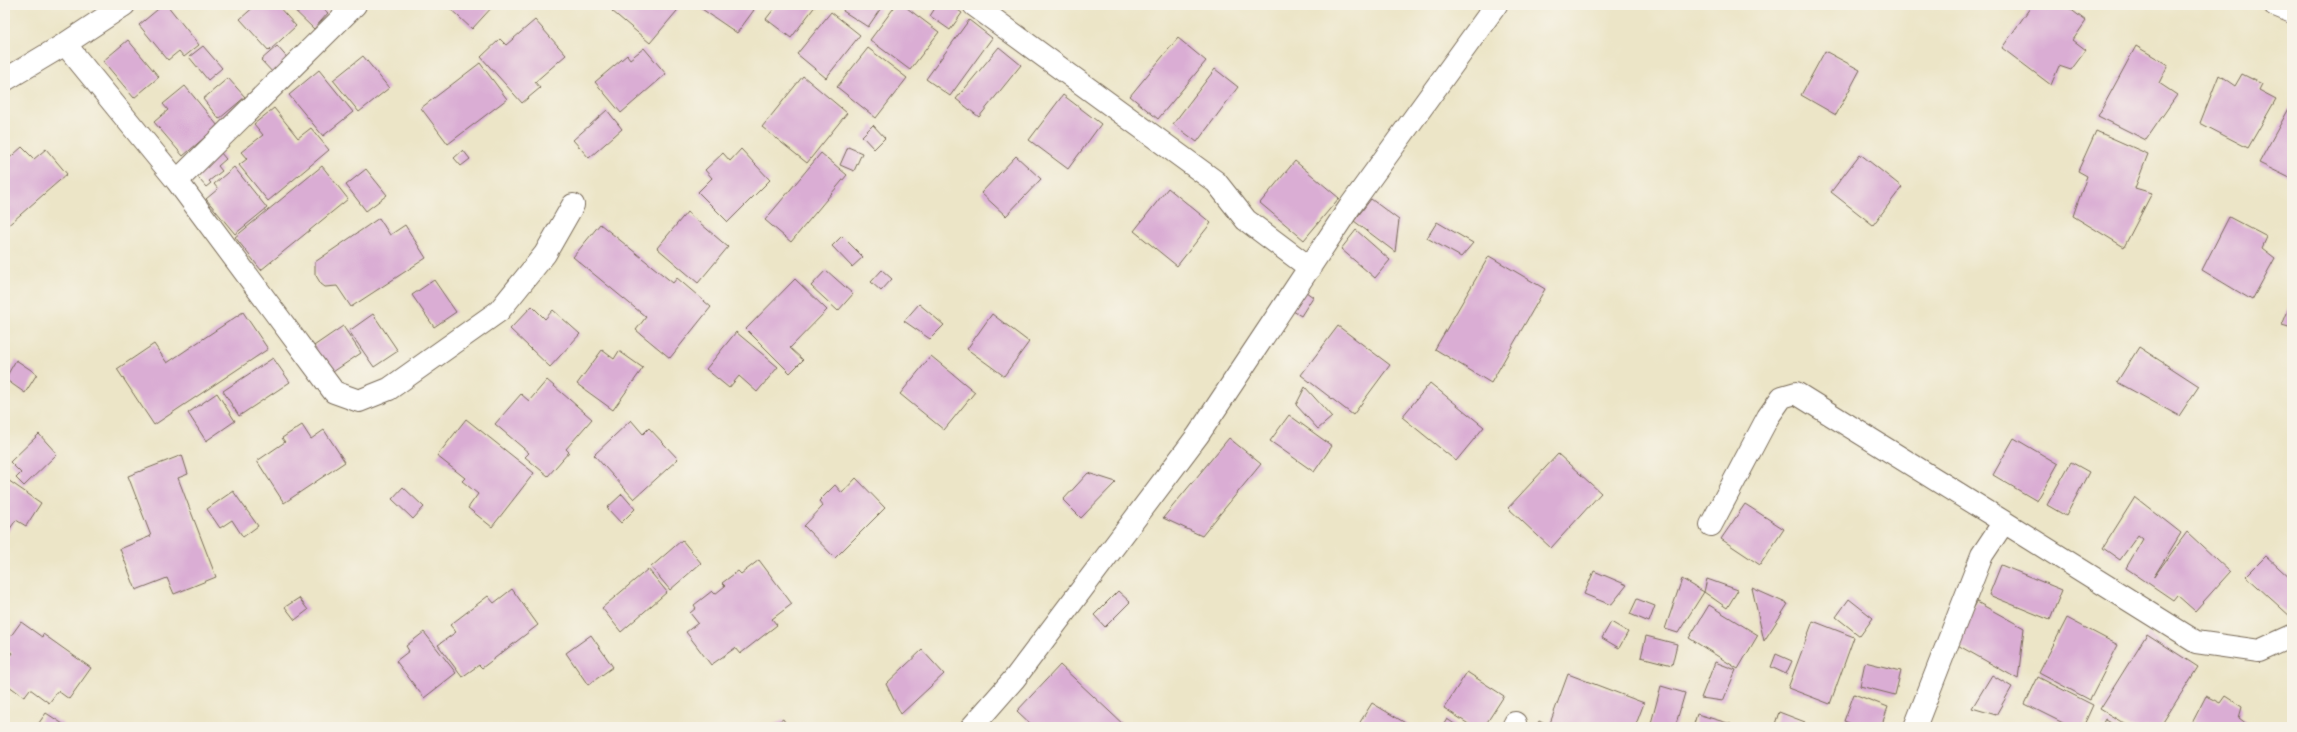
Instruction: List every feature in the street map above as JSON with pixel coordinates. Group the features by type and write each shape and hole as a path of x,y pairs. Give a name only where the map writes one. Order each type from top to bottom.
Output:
{"street":[{"path":"5,80 65,44 124,5"},
{"path":"177,181 355,5"},
{"path":"974,5 1216,182 1246,220 1310,268"},
{"path":"972,727 1015,678 1198,435 1351,205 1496,5"},
{"path":"2275,5 2292,12"},
{"path":"65,44 177,181 334,392 359,401 389,389 499,311 545,254 573,205"},
{"path":"1711,525 1768,417 1782,397 1796,393 2196,642 2259,651 2292,636"},
{"path":"1916,727 1982,555 2004,522"}],"building":[{"path":"163,5 167,5 199,45 184,57 179,51 168,60 139,25"},
{"path":"256,5 277,5 296,26 269,51 240,19"},
{"path":"289,5 319,5 328,13 314,29"},
{"path":"446,5 494,5 472,29"},
{"path":"616,5 682,5 650,43 612,11"},
{"path":"700,5 747,5 754,10 737,33 699,7"},
{"path":"777,5 816,5 791,38 766,19"},
{"path":"846,5 883,5 868,27 843,11"},
{"path":"896,5 903,5 939,32 910,70 870,40"},
{"path":"937,5 951,5 962,13 950,30 930,16"},
{"path":"2032,5 2065,5 2086,21 2073,40 2086,50 2071,70 2059,66 2051,85 2002,48"},
{"path":"831,12 860,35 826,78 797,54"},
{"path":"535,20 566,55 535,82 540,88 522,103 481,57 500,39 506,45"},
{"path":"969,20 992,38 950,96 926,79"},
{"path":"1178,38 1206,61 1158,119 1130,96"},
{"path":"128,40 159,77 134,98 103,61"},
{"path":"203,46 222,68 208,80 189,57"},
{"path":"277,46 290,61 275,75 261,60"},
{"path":"2136,46 2168,65 2159,83 2177,95 2146,140 2098,116"},
{"path":"999,47 1021,65 979,117 956,99"},
{"path":"644,48 666,74 621,113 595,82 627,55 630,59"},
{"path":"868,48 907,78 876,118 837,87"},
{"path":"1825,51 1860,70 1836,115 1801,95"},
{"path":"363,56 389,88 359,112 333,80"},
{"path":"480,63 507,99 448,144 421,108"},
{"path":"1215,69 1238,87 1197,142 1173,124"},
{"path":"319,70 353,112 323,136 289,95"},
{"path":"2242,74 2262,84 2259,90 2276,99 2248,148 2200,123 2219,75 2235,86"},
{"path":"803,76 847,113 807,163 762,127"},
{"path":"228,78 245,97 219,119 203,99"},
{"path":"185,86 218,126 183,156 154,122 168,110 163,104"},
{"path":"1063,95 1101,124 1068,169 1029,140"},
{"path":"2292,103 2292,179 2259,163"},
{"path":"274,108 298,138 311,128 329,150 268,201 239,165 247,159 241,152 263,135 254,124"},
{"path":"607,110 622,129 589,158 573,140"},
{"path":"873,125 885,138 874,149 862,136"},
{"path":"2096,131 2148,154 2135,188 2152,193 2124,247 2073,216 2087,176 2078,171"},
{"path":"22,147 34,159 46,149 67,174 5,228 5,162"},
{"path":"848,147 862,153 854,171 840,165"},
{"path":"741,149 770,180 728,222 698,192 712,178 705,170 723,153 730,161"},
{"path":"463,150 470,159 461,166 454,158"},
{"path":"220,152 226,159 218,166 222,171 209,181 211,183 206,187 194,173"},
{"path":"821,153 847,175 791,242 765,220"},
{"path":"1860,154 1902,187 1873,225 1831,192"},
{"path":"1016,156 1041,179 1006,216 981,193"},
{"path":"1295,161 1339,198 1304,240 1260,203"},
{"path":"322,166 348,199 261,270 235,237"},
{"path":"234,167 267,208 235,234 206,199 218,189 214,184"},
{"path":"366,169 387,195 366,211 346,185"},
{"path":"1168,188 1211,223 1177,266 1134,231"},
{"path":"1371,199 1399,220 1395,252 1354,221"},
{"path":"687,212 728,247 698,283 657,248"},
{"path":"2229,217 2267,237 2262,248 2275,258 2252,300 2202,270"},
{"path":"379,218 390,235 405,225 426,258 351,307 337,286 325,287 321,284 315,274 315,262"},
{"path":"1437,222 1473,243 1461,257 1427,238"},
{"path":"600,224 673,283 677,278 711,307 670,358 636,330 646,317 573,257"},
{"path":"1356,230 1390,260 1375,278 1341,249"},
{"path":"842,236 863,257 852,267 832,246"},
{"path":"1489,256 1545,289 1491,383 1435,349"},
{"path":"826,270 853,294 838,311 811,286"},
{"path":"882,270 892,279 881,291 871,282"},
{"path":"795,279 827,310 790,348 803,360 790,373 746,329"},
{"path":"434,280 456,312 434,327 412,295"},
{"path":"1302,289 1313,297 1301,316 1290,309"},
{"path":"2292,301 2292,328 2282,325"},
{"path":"919,304 944,325 930,339 904,321"},
{"path":"532,306 545,319 553,310 580,334 550,367 510,329"},
{"path":"243,312 268,349 154,425 117,369 154,344 167,363"},
{"path":"373,314 398,351 374,367 349,331"},
{"path":"992,314 1029,342 1004,376 967,349"},
{"path":"343,326 361,353 327,376 308,350"},
{"path":"1338,326 1390,365 1353,415 1301,375"},
{"path":"736,332 778,367 757,392 739,376 729,388 706,369"},
{"path":"2139,347 2199,386 2179,416 2117,382"},
{"path":"602,350 614,359 619,351 643,368 613,410 577,384"},
{"path":"931,356 975,392 944,430 900,394"},
{"path":"273,358 290,382 239,416 223,391"},
{"path":"16,360 37,374 25,393 5,379"},
{"path":"547,380 592,419 566,449 569,452 548,476 525,457 529,453 495,424 521,394 529,401"},
{"path":"1430,383 1484,427 1456,461 1402,417"},
{"path":"1305,387 1332,417 1318,429 1296,405"},
{"path":"217,393 235,421 206,441 188,413"},
{"path":"1289,415 1332,446 1314,472 1270,441"},
{"path":"466,419 534,473 492,527 468,508 478,494 462,481 465,478 437,456"},
{"path":"631,420 643,434 649,428 678,459 634,499 594,455"},
{"path":"302,425 311,439 324,430 345,462 284,503 257,461 285,442 282,438"},
{"path":"39,434 57,454 24,486 16,478 21,473 10,462"},
{"path":"1229,438 1261,464 1202,536 1163,518"},
{"path":"2014,438 2058,464 2037,501 1993,475"},
{"path":"1558,454 1601,493 1551,548 1508,508"},
{"path":"182,455 188,474 178,478 216,577 174,594 167,578 136,590 120,549 151,536 128,476"},
{"path":"2071,462 2089,472 2066,516 2047,505"},
{"path":"1088,473 1116,482 1081,518 1063,500"},
{"path":"5,478 41,503 26,526 16,520 5,536"},
{"path":"856,478 885,508 835,558 804,526 823,506 819,501 835,485 842,493"},
{"path":"403,487 424,507 413,519 392,499"},
{"path":"233,491 258,526 243,537 232,520 220,528 207,509"},
{"path":"622,494 635,509 621,523 607,508"},
{"path":"2135,497 2181,533 2153,578 2187,532 2230,572 2195,611 2177,595 2173,600 2126,568 2143,539 2138,535 2120,560 2103,548"},
{"path":"1745,504 1784,529 1760,565 1721,539"},
{"path":"682,540 701,563 670,590 651,567"},
{"path":"2266,556 2292,580 2292,618 2246,576"},
{"path":"759,560 792,604 772,619 777,625 740,654 735,648 711,665 686,632 698,623 690,613 696,608 694,605 712,591 715,594 725,586 722,583 738,571 741,574"},
{"path":"2001,565 2062,590 2050,620 1989,595"},
{"path":"648,569 667,592 621,632 602,608"},
{"path":"1594,571 1627,585 1611,605 1584,594"},
{"path":"1682,579 1704,592 1678,633 1665,629"},
{"path":"1707,579 1738,590 1727,608 1704,592"},
{"path":"1752,588 1788,604 1764,641"},
{"path":"512,589 538,625 482,668 479,665 462,677 438,645 456,632 450,625 488,596 494,603"},
{"path":"1118,591 1130,602 1105,627 1094,615"},
{"path":"299,598 308,610 295,620 285,607"},
{"path":"1637,599 1655,606 1649,622 1630,614"},
{"path":"1849,599 1873,618 1860,636 1836,617"},
{"path":"1977,602 2024,628 2018,679 1954,643"},
{"path":"1709,605 1758,635 1738,669 1689,638"},
{"path":"2067,618 2118,645 2090,700 2039,673"},
{"path":"1813,621 1854,637 1830,704 1788,688"},
{"path":"21,622 42,637 43,634 91,668 69,699 58,691 49,703 30,689 24,697 5,683 5,675 10,668 5,663 12,653 5,648 5,644"},
{"path":"1611,622 1628,632 1619,648 1602,638"},
{"path":"424,632 456,673 424,698 396,661 409,651 406,646"},
{"path":"2147,634 2198,667 2160,727 2130,727 2100,709"},
{"path":"591,635 613,667 588,685 566,653"},
{"path":"1646,636 1677,644 1672,665 1641,657"},
{"path":"922,650 944,674 901,714 886,684"},
{"path":"1776,654 1792,661 1786,674 1771,667"},
{"path":"1715,662 1736,670 1723,701 1701,698"},
{"path":"1865,662 1901,671 1895,695 1860,686"},
{"path":"1060,665 1126,727 1034,727 1017,711"},
{"path":"1467,672 1504,696 1484,727 1473,727 1444,708"},
{"path":"1568,674 1644,703 1635,727 1536,727 1539,721 1549,726"},
{"path":"1992,675 2012,687 1996,715 1972,708"},
{"path":"2038,677 2093,705 2083,727 2071,727 2025,704"},
{"path":"1661,686 1685,693 1675,727 1650,727"},
{"path":"1854,694 1888,707 1881,727 1859,727 1844,721"},
{"path":"2206,696 2220,703 2225,696 2242,707 2239,718 2251,727 2190,727"},
{"path":"1372,703 1412,727 1357,727"},
{"path":"1779,712 1805,722 1803,727 1774,727"},
{"path":"46,713 63,724 61,727 36,727"},
{"path":"1697,714 1731,724 1731,727 1693,727"},
{"path":"783,719 788,727 770,727"},
{"path":"1447,719 1459,727 1442,727"},
{"path":"2105,719 2119,727 2101,727"}]}
